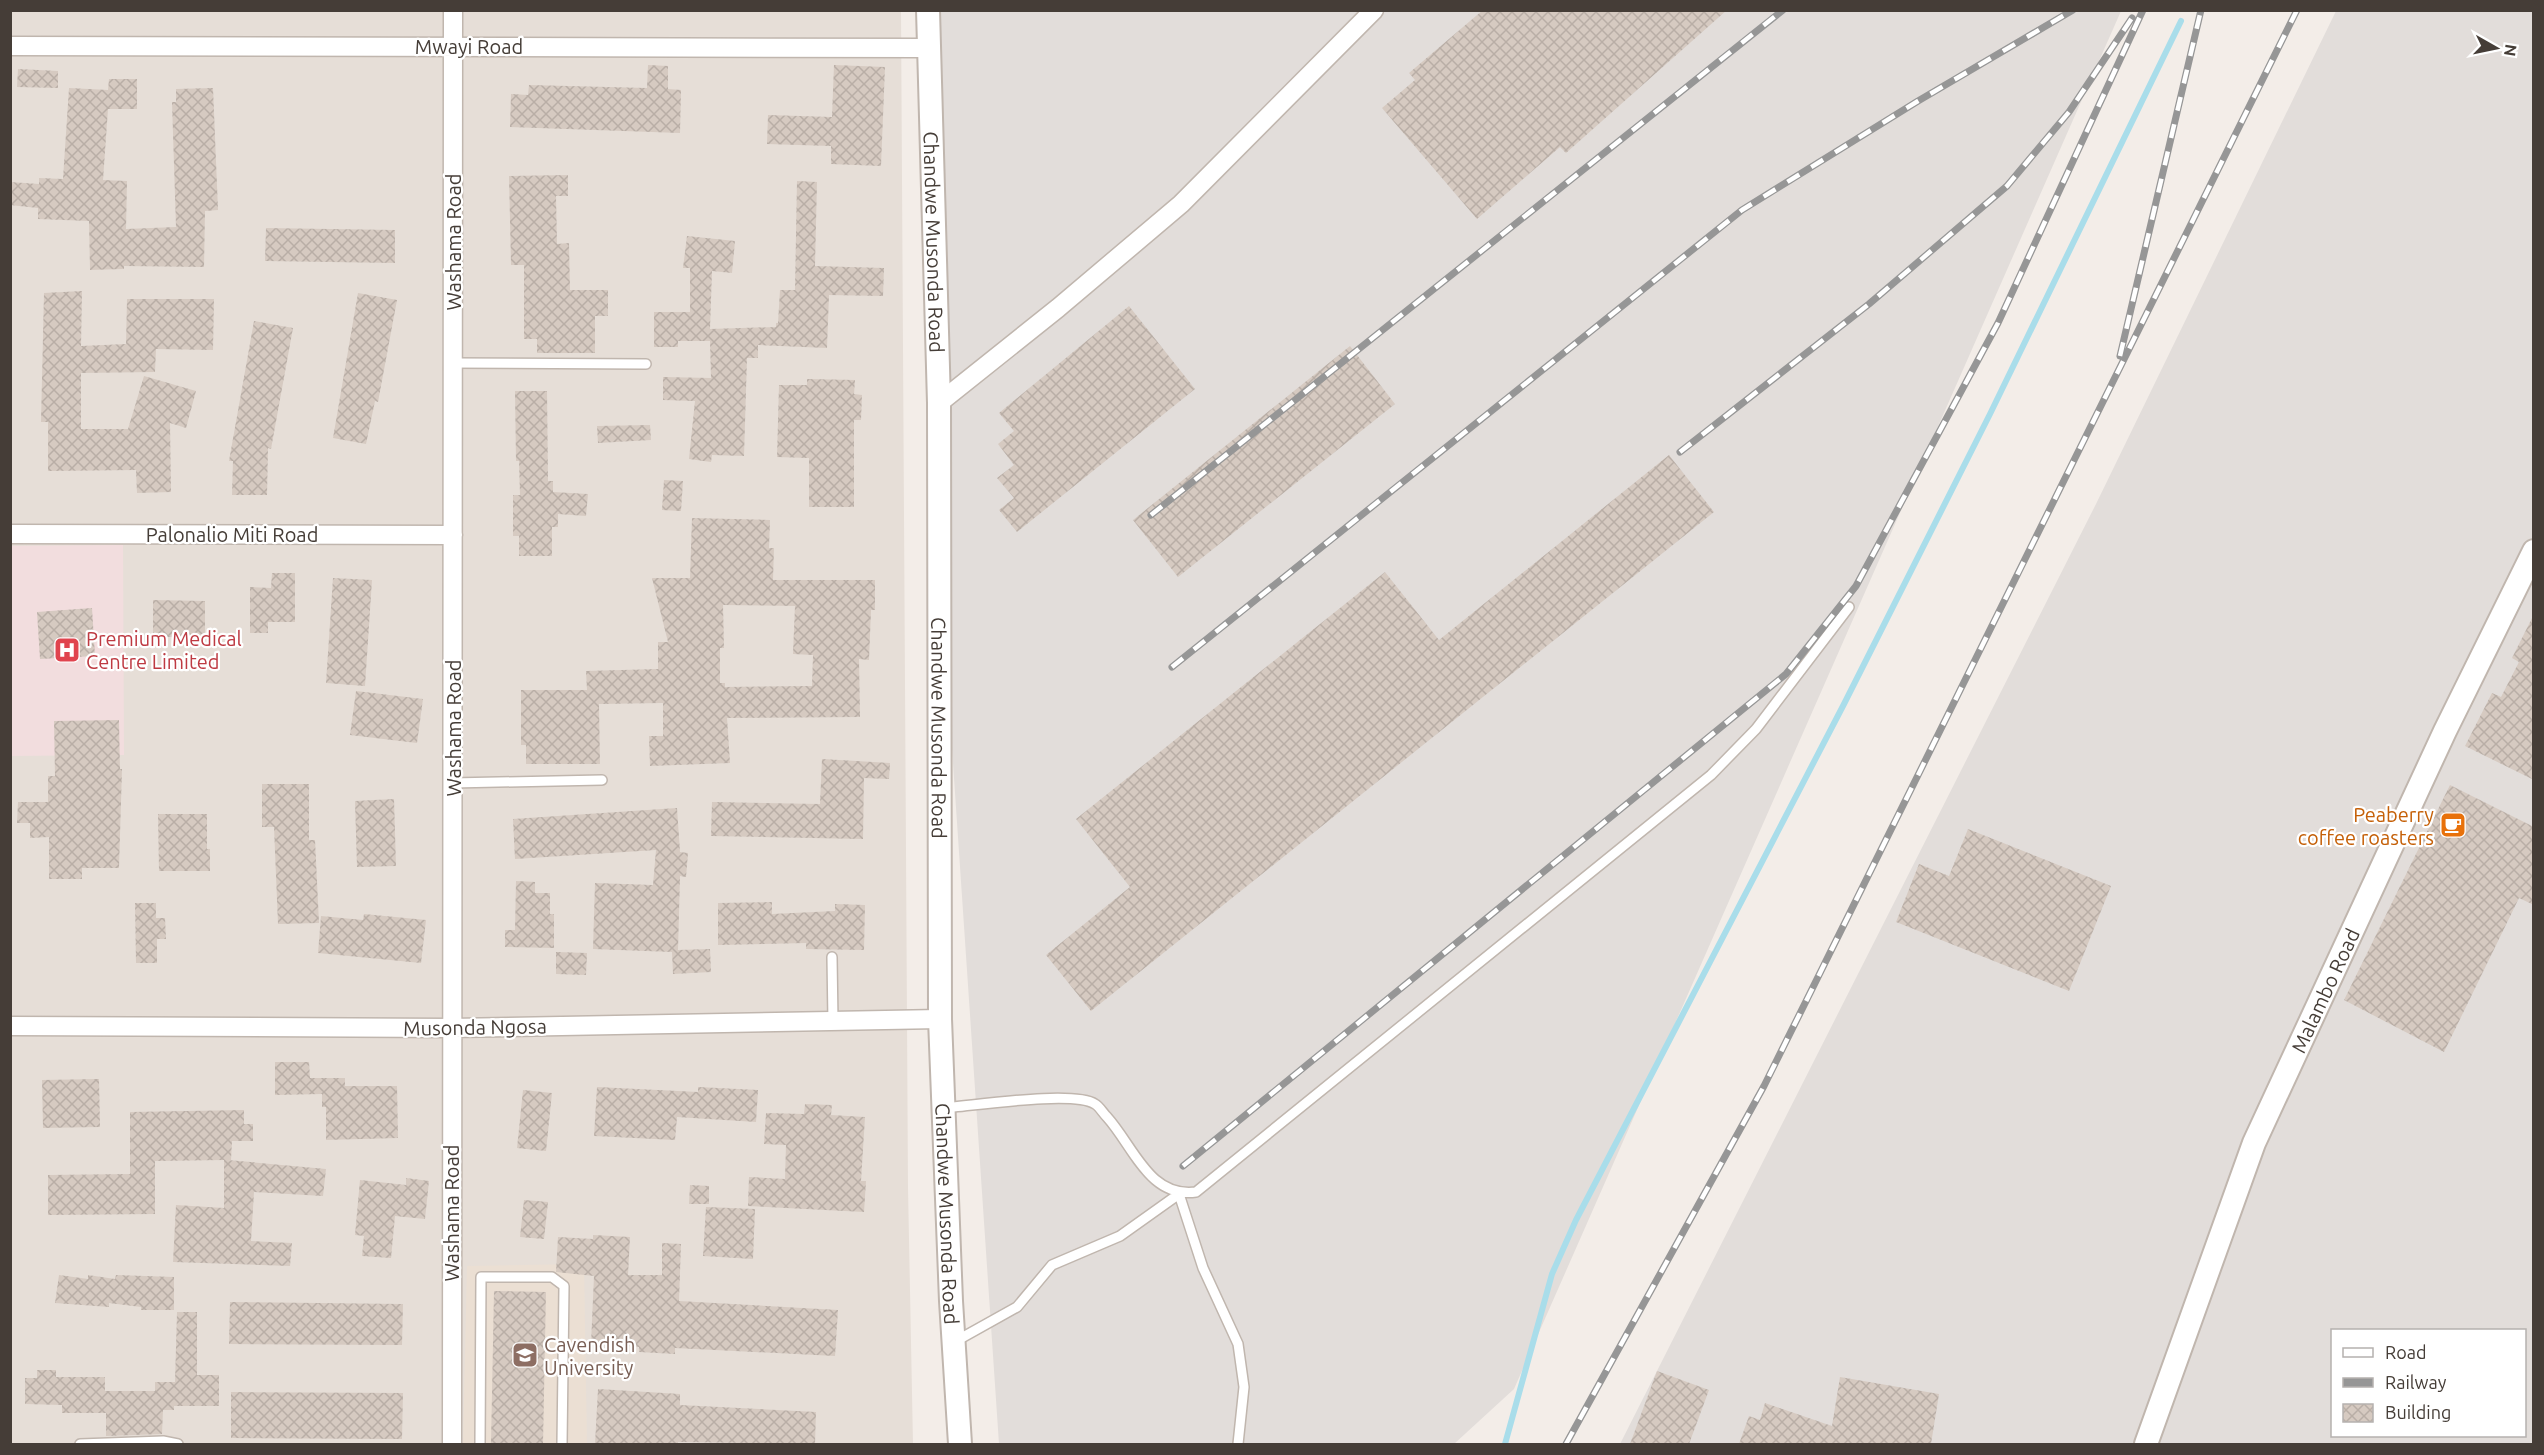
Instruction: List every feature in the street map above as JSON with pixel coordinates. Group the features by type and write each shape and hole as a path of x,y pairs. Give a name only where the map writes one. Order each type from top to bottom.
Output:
{"street":[{"name":"Washama Road","path":"452,1444 453,10"},
{"name":"Chandwe Musonda Road","path":"928,10 939,403 940,1019 960,1444"},
{"path":"939,403 1059,308 1181,204 1374,10"},
{"name":"Mwayi Road","path":"10,46 928,48"},
{"name":"Palonalio Miti Road","path":"10,534 453,535"},
{"name":"Malambo Road","path":"2146,1444 2254,1143 2445,731 2534,551"},
{"name":"Musonda Ngosa","path":"10,1026 451,1028 940,1019"}],"lane":[{"path":"453,363 646,364"},
{"path":"954,1342 1017,1307 1052,1265 1120,1236 1179,1194 1196,1192 1711,775 1756,729 1849,607"},
{"path":"452,783 602,780"},
{"path":"832,957 833,1021"},
{"path":"944,1108 1062,1098 1094,1103 1116,1127 1152,1179 1179,1194 1203,1268 1238,1344 1244,1387 1238,1444"},
{"path":"480,1444 481,1277 552,1277 564,1286 562,1444"},
{"path":"81,1444 163,1440 178,1444"}],"shaded area":[{"path":"10,11 901,11 908,1188 913,1444 11,1444"},
{"path":"920,11 2121,11 1514,1389 1454,1444 999,1444 929,408"},
{"path":"2336,11 2533,11 2533,1444 1620,1444 2096,504"},
{"name":"Premium Medical Centre Limited","path":"123,545 124,755 11,756 10,546"},
{"name":"Cavendish University","path":"584,1264 587,1444 463,1444 467,1266"}],"building":[{"path":"1483,10 1727,10 1566,153 1560,147 1477,219 1382,108 1415,80 1409,73"},
{"path":"648,65 668,66 668,89 681,90 680,133 510,127 511,94 528,95 529,85 647,88"},
{"path":"834,65 885,67 881,166 831,164 831,146 767,144 768,115 832,117"},
{"path":"18,69 58,71 58,88 17,87"},
{"path":"109,79 137,79 137,109 108,109 103,180 127,181 126,229 176,227 172,102 176,102 176,89 213,88 218,210 205,211 204,267 124,266 124,269 90,270 89,221 38,219 38,208 10,205 10,182 39,184 39,178 63,179 69,88 108,90"},
{"path":"568,175 568,196 556,196 557,244 569,243 570,290 608,290 608,316 595,316 595,353 537,353 537,339 524,339 524,265 511,265 509,176"},
{"path":"797,181 817,182 815,266 884,268 883,296 829,295 827,348 758,345 758,358 747,358 744,456 712,455 711,462 689,459 695,401 663,400 663,377 711,378 710,341 678,341 678,347 654,347 654,312 690,312 690,268 683,268 687,236 735,241 732,273 712,271 710,329 776,327 780,290 795,290"},
{"path":"266,228 395,230 395,263 265,261"},
{"path":"82,291 81,346 126,344 127,299 214,299 213,350 156,349 155,372 81,373 81,429 128,429 144,376 196,391 186,428 170,423 171,492 137,493 136,470 48,471 48,422 41,422 44,293"},
{"path":"358,293 397,300 378,402 375,401 366,444 333,438"},
{"path":"1129,306 1195,389 1017,532 999,510 1014,498 997,478 1014,465 998,444 1014,431 999,413"},
{"path":"254,321 293,328 271,449 268,448 267,495 232,495 233,461 229,461"},
{"path":"1350,346 1395,404 1178,577 1133,520"},
{"path":"807,379 855,380 854,394 862,395 861,420 854,420 854,507 809,507 809,458 777,457 779,385 807,385"},
{"path":"515,391 547,391 548,481 553,481 553,492 588,494 586,516 558,514 558,527 552,527 552,556 519,556 519,536 513,536 513,495 520,495 519,461 516,461"},
{"path":"650,425 651,440 598,443 597,426"},
{"path":"1669,455 1714,512 1091,1011 1046,955 1130,887 1076,819 1385,572 1439,640"},
{"path":"664,480 683,481 681,511 662,510"},
{"path":"692,518 770,520 769,548 774,548 773,580 875,580 875,610 871,610 869,660 859,659 860,717 727,718 730,763 650,766 649,736 663,736 663,703 599,704 600,764 526,764 526,745 521,745 521,690 587,690 586,671 658,669 658,642 668,642 652,578 690,578","holes":["723,605 795,606 793,654 813,655 812,686 725,687 725,683 720,683 720,648 724,648"]},
{"path":"272,573 295,573 295,622 268,622 268,633 250,633 250,587 271,588"},
{"path":"333,578 372,580 365,686 326,683"},
{"path":"153,600 205,601 205,637 153,637"},
{"path":"92,608 95,656 40,659 37,612"},
{"path":"2534,614 2534,780 2465,746 2492,693 2501,697 2519,662 2512,658"},
{"path":"356,691 423,699 417,743 350,735"},
{"path":"119,720 120,769 122,769 119,868 82,868 82,879 49,879 49,837 30,838 30,823 17,823 18,802 48,802 48,776 55,776 54,721"},
{"path":"822,759 890,763 889,779 864,778 863,839 711,836 712,802 820,804"},
{"path":"262,784 309,784 309,840 315,840 319,923 278,924 274,827 262,827"},
{"path":"2450,785 2534,827 2534,905 2519,898 2444,1052 2344,1000"},
{"path":"394,799 396,866 357,867 355,801"},
{"path":"677,808 680,852 688,853 686,877 680,876 678,950 710,949 711,972 673,974 672,952 593,949 595,883 653,885 656,850 515,859 513,819"},
{"path":"158,814 207,814 207,849 210,849 210,871 159,871"},
{"path":"1968,829 2111,886 2069,991 1896,922 1919,864 1949,876"},
{"path":"516,881 535,882 535,893 550,893 550,914 554,914 554,948 505,947 505,930 515,930"},
{"path":"772,902 772,914 835,911 835,904 865,905 864,950 806,949 806,943 718,945 718,903"},
{"path":"135,903 156,903 156,918 165,918 166,939 157,939 157,963 136,963"},
{"path":"364,914 426,920 421,963 318,953 321,916 363,920"},
{"path":"556,952 587,953 586,975 556,974"},
{"path":"275,1062 309,1062 310,1078 345,1078 345,1086 397,1086 398,1138 326,1140 326,1107 322,1107 322,1094 275,1095"},
{"path":"99,1079 100,1127 43,1128 42,1080"},
{"path":"597,1087 698,1092 698,1087 758,1090 756,1122 677,1117 675,1140 594,1136"},
{"path":"523,1090 552,1093 546,1151 517,1148"},
{"path":"805,1104 832,1105 831,1115 865,1117 861,1181 866,1181 864,1212 748,1206 749,1177 785,1179 786,1145 764,1144 766,1113 804,1114"},
{"path":"244,1110 244,1124 253,1124 253,1141 232,1141 231,1160 228,1160 326,1169 323,1196 254,1192 251,1241 292,1243 290,1266 173,1262 176,1205 224,1208 224,1160 155,1161 155,1214 48,1215 48,1175 130,1174 130,1112"},
{"path":"406,1178 429,1181 425,1219 395,1216 391,1258 362,1256 364,1236 355,1235 360,1180 406,1185"},
{"path":"690,1185 709,1186 709,1204 689,1204"},
{"path":"524,1200 548,1202 544,1239 520,1237"},
{"path":"706,1207 755,1209 753,1259 703,1256"},
{"path":"593,1235 630,1237 628,1275 662,1275 662,1243 681,1244 679,1301 838,1310 835,1356 675,1348 675,1354 639,1352 639,1347 591,1344 594,1276 556,1272 558,1237 593,1239"},
{"path":"59,1275 88,1279 88,1275 115,1279 116,1275 174,1277 174,1310 141,1310 141,1307 109,1303 109,1307 55,1303"},
{"path":"494,1291 546,1292 543,1444 491,1444"},
{"path":"230,1302 403,1304 402,1345 229,1344"},
{"path":"177,1312 197,1312 197,1375 219,1375 219,1406 174,1406 174,1410 163,1410 162,1434 106,1436 106,1413 62,1413 62,1405 25,1404 25,1378 37,1378 37,1370 56,1370 56,1377 105,1377 105,1391 155,1391 155,1382 175,1382"},
{"path":"1657,1371 1709,1390 1689,1444 1630,1444"},
{"path":"1840,1377 1939,1394 1931,1444 1739,1444 1749,1416 1760,1420 1765,1403 1832,1426"},
{"path":"598,1389 680,1394 680,1405 816,1412 815,1444 678,1442 678,1444 595,1444"},
{"path":"231,1392 403,1393 402,1439 231,1438"}],"waterway":[{"path":"1505,1444 1552,1274 1576,1220 1844,704 1990,414 2181,21"}],"railway":[{"path":"1151,515 1783,10"},
{"path":"1172,667 1742,210 1918,101 2073,10"},
{"path":"1183,1166 1786,674 1856,586 1998,323 2143,10"},
{"path":"2120,356 2201,10"},
{"path":"1566,1444 1764,1086 2297,10"},
{"path":"1680,452 1869,304 2007,186 2069,112 2132,18"}],"place":[{"name":"Premium Medical Centre Limited","path":"67,650"},
{"name":"Peaberry coffee roasters","path":"2453,825"},
{"name":"Cavendish University","path":"525,1355"}]}
